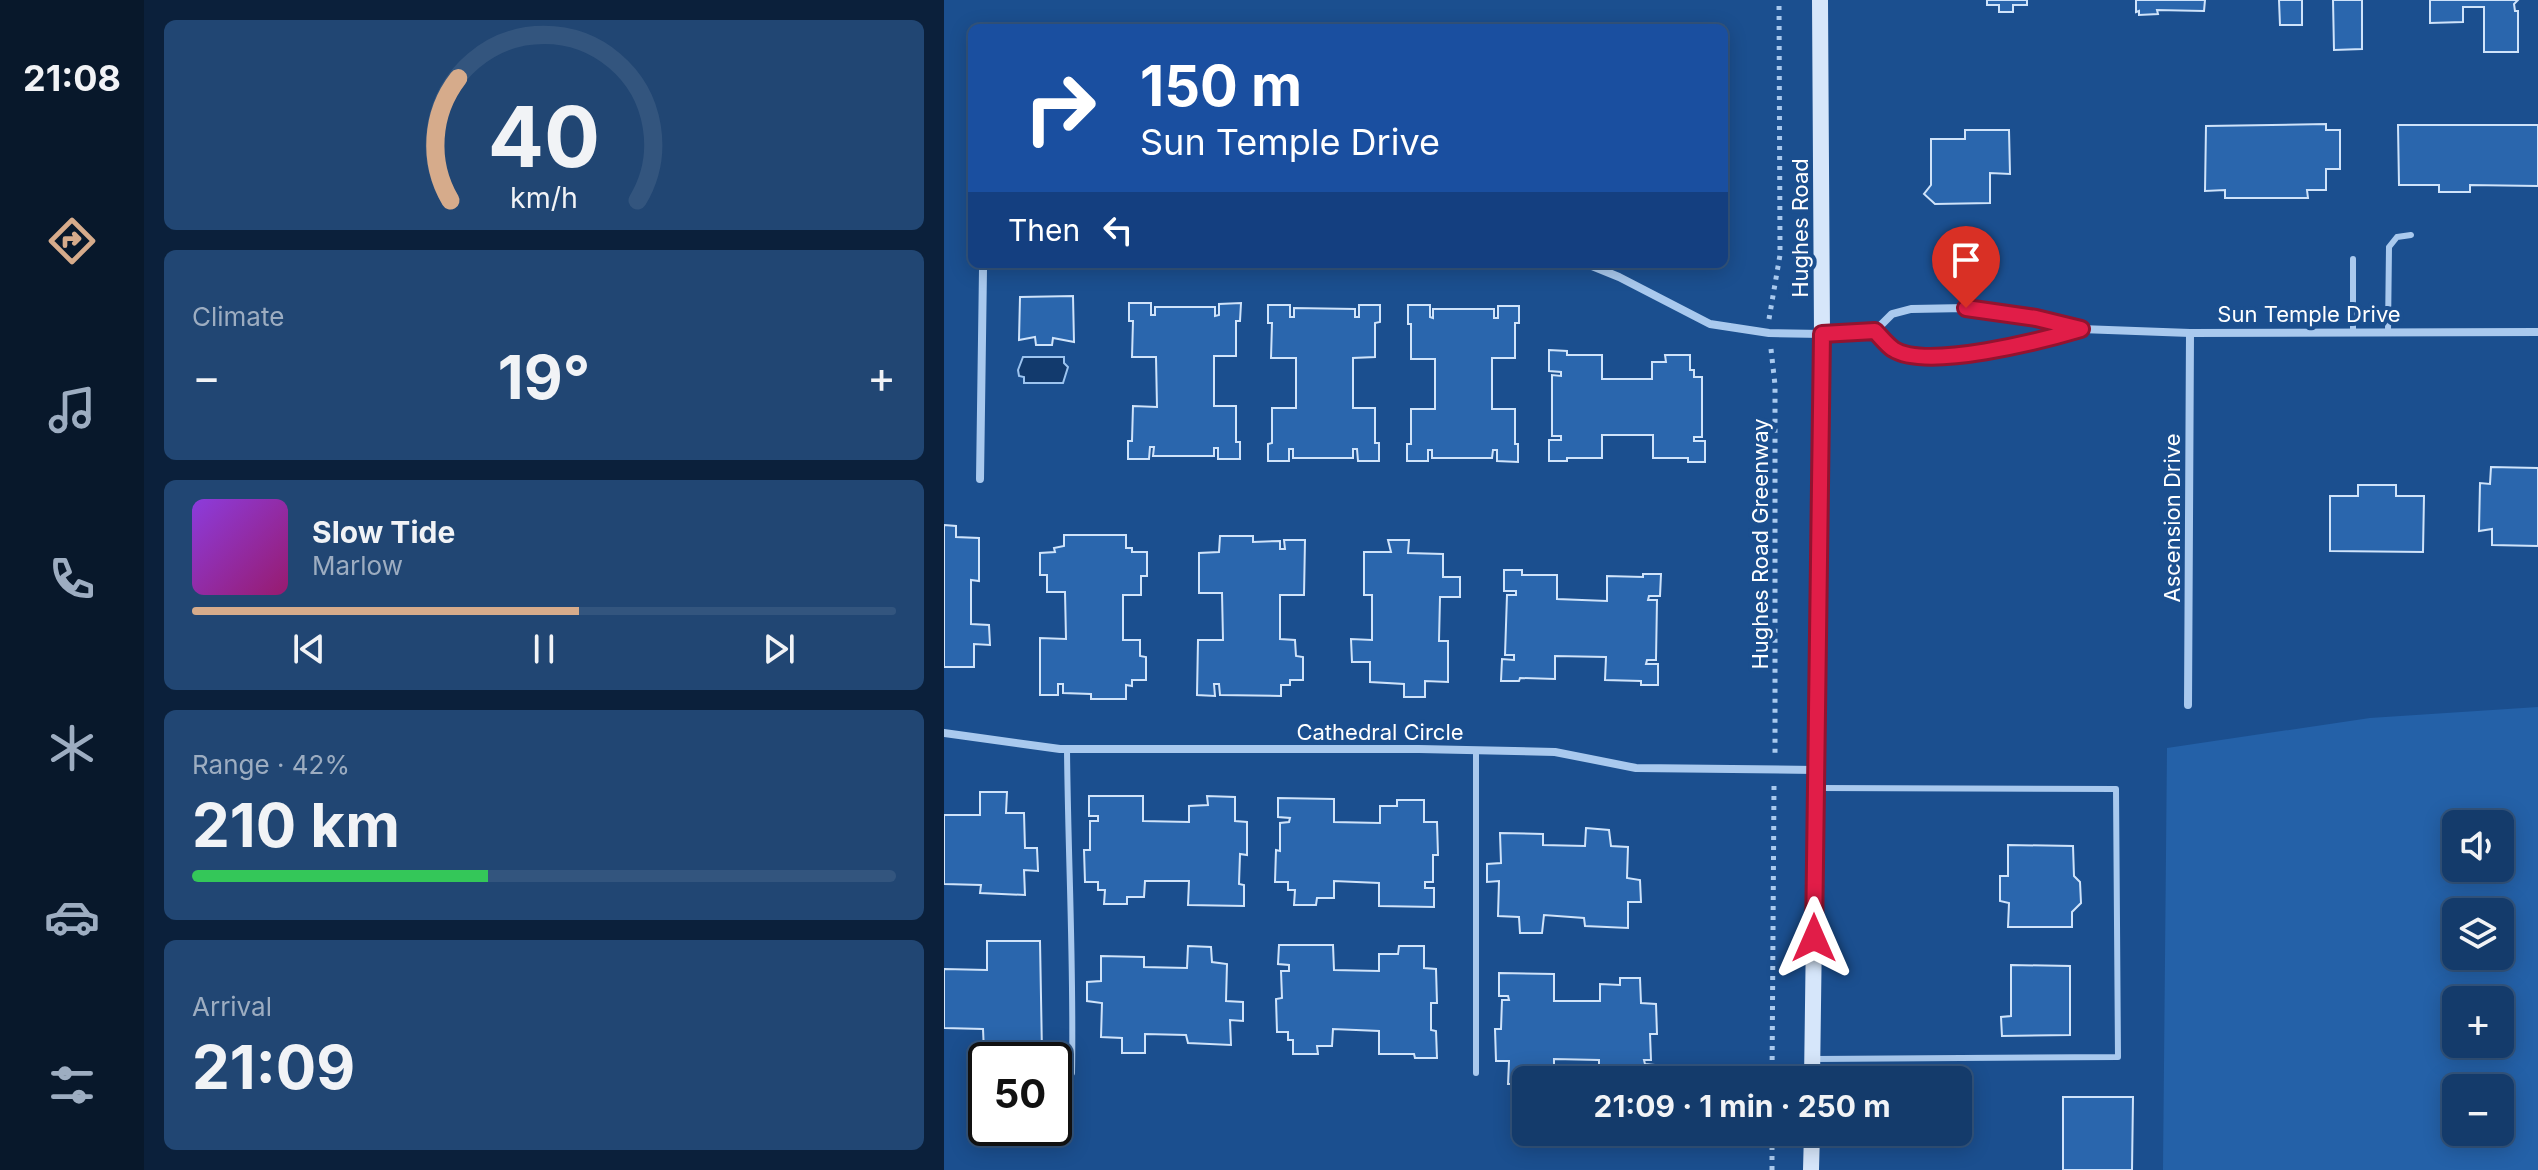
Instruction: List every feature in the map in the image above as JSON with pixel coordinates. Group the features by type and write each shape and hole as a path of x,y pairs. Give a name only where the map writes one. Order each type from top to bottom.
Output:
{"main road":[{"name":"Hughes Road","path":"1813,1066 1822,334 1820,0"},
{"path":"1811,1170 1812,1146"}],"street":[{"path":"980,479 983,268"},
{"name":"Sun Temple Drive","path":"1597,268 1710,324 1769,333 1875,331 1892,314 1911,309 1966,308 2036,318 2081,329 2190,333 2538,332"},
{"name":"Sun Temple Drive","path":"1875,331 1894,350 1917,356 1965,354 2031,344 2081,329"},
{"name":"Ascension Drive","path":"2188,705 2190,333"},
{"name":"Cathedral Circle","path":"944,733 1067,749 1555,752 1636,768 1816,770"}],"lane":[{"path":"2388,331 2389,247 2397,237 2411,235"},
{"path":"2353,259 2353,331"},
{"path":"1067,749 1067,852 1074,977 1072,1073"},
{"path":"1476,751 1476,1073"},
{"path":"1813,1059 2118,1057 2116,789 1815,788"}],"path":[{"path":"1768,311 1780,255 1779,0"},
{"name":"Hughes Road Greenway","path":"1771,357 1776,417 1776,732"},
{"path":"1772,1066 1773,812"},
{"path":"1772,1146 1772,1170"}],"shaded area":[{"path":"1023,357 1064,357 1068,367 1063,383 1024,383 1024,377 1019,376 1018,370"},
{"path":"2538,707 2538,1170 2163,1170 2167,748 2370,718"}],"building":[{"path":"1987,0 2027,0 2027,5 2013,5 2013,12 1999,12 1999,5 1987,5"},
{"path":"2136,0 2205,0 2204,11 2157,10 2158,14 2139,15"},
{"path":"2279,0 2302,0 2302,25 2280,25"},
{"path":"2333,0 2362,0 2362,49 2334,50"},
{"path":"2430,0 2518,0 2514,4 2515,11 2518,11 2518,52 2484,52 2484,7 2463,7 2463,22 2430,23"},
{"path":"2326,124 2326,130 2340,130 2340,169 2326,169 2326,190 2307,190 2308,198 2225,198 2225,190 2205,191 2206,126"},
{"path":"2398,125 2538,125 2538,186 2470,185 2470,192 2439,192 2439,185 2399,185"},
{"path":"1965,130 2009,130 2010,174 1990,173 1990,203 1935,204 1924,194 1931,185 1931,139 1965,139"},
{"path":"967,144 968,144 968,216"},
{"path":"1073,296 1074,342 1053,338 1052,345 1036,345 1035,337 1019,340 1020,297"},
{"path":"1129,303 1151,303 1151,315 1155,315 1155,307 1215,307 1215,316 1219,315 1219,304 1241,303 1240,321 1236,321 1236,356 1214,356 1214,406 1236,406 1236,442 1240,442 1240,459 1218,459 1218,448 1214,448 1214,456 1153,456 1154,447 1150,447 1149,459 1128,459 1133,406 1157,407 1156,357 1132,357 1133,321 1129,321"},
{"path":"1268,305 1290,305 1290,317 1294,317 1294,308 1355,309 1355,317 1359,317 1359,305 1380,305 1380,322 1375,323 1375,357 1353,358 1353,408 1375,408 1375,443 1379,443 1379,461 1358,461 1357,449 1353,449 1353,458 1293,458 1293,449 1289,449 1289,461 1268,461 1268,444 1272,443 1272,408 1296,408 1296,358 1271,358 1272,323 1268,323"},
{"path":"1408,305 1430,305 1430,317 1433,318 1433,309 1494,309 1494,318 1498,318 1498,306 1519,306 1519,323 1515,323 1515,358 1492,358 1492,409 1515,409 1518,462 1497,461 1497,450 1493,450 1492,458 1432,458 1432,450 1428,450 1428,461 1407,461 1407,444 1411,444 1411,409 1435,409 1435,359 1411,359"},
{"path":"1549,350 1567,351 1567,355 1602,355 1602,379 1652,379 1652,362 1666,362 1665,355 1690,355 1690,370 1694,370 1694,377 1702,377 1702,437 1694,437 1694,441 1705,441 1705,462 1688,462 1688,458 1653,458 1653,435 1602,435 1602,458 1549,461 1549,440 1561,440 1561,436 1552,436 1552,375 1561,376 1561,372 1549,371"},
{"path":"2491,467 2538,468 2538,546 2492,545 2492,529 2479,531 2480,483 2490,484"},
{"path":"2358,485 2396,485 2396,496 2424,496 2423,552 2330,551 2330,496 2358,496"},
{"path":"944,525 956,526 956,537 979,538 979,581 971,580 971,624 989,625 990,645 974,644 974,667 944,667"},
{"path":"1064,535 1126,535 1126,548 1132,548 1132,552 1147,552 1147,576 1141,576 1141,595 1123,595 1123,640 1140,640 1140,656 1146,657 1146,680 1132,680 1132,686 1126,685 1126,699 1091,699 1091,694 1063,693 1063,684 1058,684 1058,695 1040,695 1040,638 1066,639 1065,592 1047,592 1047,575 1040,575 1040,553 1055,552 1054,548 1064,546"},
{"path":"1220,536 1253,536 1253,542 1280,541 1280,549 1285,549 1284,540 1305,540 1304,595 1280,595 1280,639 1295,640 1296,656 1303,657 1303,680 1290,680 1290,685 1281,685 1281,696 1220,695 1219,684 1214,684 1215,696 1197,695 1198,640 1223,640 1222,593 1199,593 1199,553 1219,552"},
{"path":"1388,540 1409,540 1408,553 1443,554 1443,577 1460,577 1460,597 1440,597 1439,641 1448,641 1448,682 1425,681 1425,697 1404,697 1404,684 1370,682 1370,662 1352,662 1351,639 1372,640 1372,595 1364,595 1364,552 1391,552"},
{"path":"1504,570 1522,570 1522,575 1557,575 1557,599 1607,601 1607,576 1661,574 1660,596 1649,596 1648,600 1657,600 1656,660 1647,660 1646,664 1658,664 1658,685 1605,680 1606,657 1555,656 1555,679 1501,681 1502,659 1514,660 1514,655 1505,655 1507,595 1516,595 1516,591 1504,591"},
{"path":"980,792 1007,792 1006,813 1024,813 1025,848 1037,848 1038,871 1024,870 1025,895 980,893 981,885 944,884 944,815 980,815"},
{"path":"1089,796 1143,796 1143,821 1189,822 1189,806 1208,805 1207,796 1235,797 1235,821 1247,822 1247,855 1240,854 1239,884 1244,885 1244,906 1188,905 1189,881 1145,881 1144,897 1127,897 1127,904 1104,904 1105,890 1098,890 1098,882 1085,882 1084,850 1090,850 1090,821 1098,821 1098,816 1089,816"},
{"path":"1278,798 1334,799 1334,822 1380,823 1380,806 1397,806 1397,800 1424,800 1424,822 1437,822 1438,855 1433,855 1433,882 1425,882 1425,888 1434,888 1434,907 1379,906 1379,883 1334,881 1334,898 1317,898 1316,905 1294,905 1295,890 1288,890 1288,882 1275,882 1280,823 1289,822 1290,818 1278,817"},
{"path":"1586,828 1609,830 1611,846 1628,847 1627,878 1640,880 1641,902 1628,902 1628,928 1585,926 1584,918 1544,915 1542,933 1520,933 1519,917 1498,916 1499,881 1487,882 1487,864 1501,863 1500,833 1543,834 1543,845 1585,846"},
{"path":"2008,845 2073,846 2074,876 2080,882 2081,903 2072,912 2072,927 2008,927 2009,903 2000,901 2000,876 2008,876"},
{"path":"987,941 1040,941 1042,1042 984,1042 983,1029 944,1028 944,969 987,970"},
{"path":"1279,945 1333,945 1334,970 1379,971 1379,954 1398,954 1399,946 1424,946 1424,968 1436,969 1437,1003 1431,1003 1431,1030 1436,1031 1437,1058 1415,1058 1414,1054 1379,1054 1379,1031 1333,1029 1332,1046 1317,1046 1318,1054 1293,1054 1293,1040 1288,1040 1288,1032 1277,1032 1276,999 1282,998 1281,971 1289,971 1289,965 1278,964"},
{"path":"1188,946 1211,947 1212,962 1227,964 1226,1001 1243,1002 1243,1021 1230,1020 1231,1045 1188,1043 1186,1035 1145,1034 1145,1053 1122,1053 1122,1038 1101,1037 1102,1003 1087,1001 1087,982 1101,981 1101,956 1144,957 1144,967 1187,968"},
{"path":"2011,965 2070,966 2070,1035 2002,1036 2001,1017 2011,1016"},
{"path":"1499,973 1554,974 1554,1001 1600,1001 1600,984 1620,985 1620,978 1640,978 1641,1003 1656,1004 1657,1034 1650,1034 1651,1060 1644,1060 1645,1064 1654,1066 1599,1066 1599,1060 1554,1059 1554,1066 1512,1066 1512,1084 1508,1084 1509,1061 1496,1061 1495,1029 1501,1029 1502,1000 1509,1000 1508,996 1499,996"},
{"path":"2063,1097 2133,1097 2132,1170 2063,1170"}],"route":[{"path":"1814,938 1822,334 1875,331 1894,350 1917,356 1965,354 2031,344 2081,329 2036,318 1966,308"}]}
